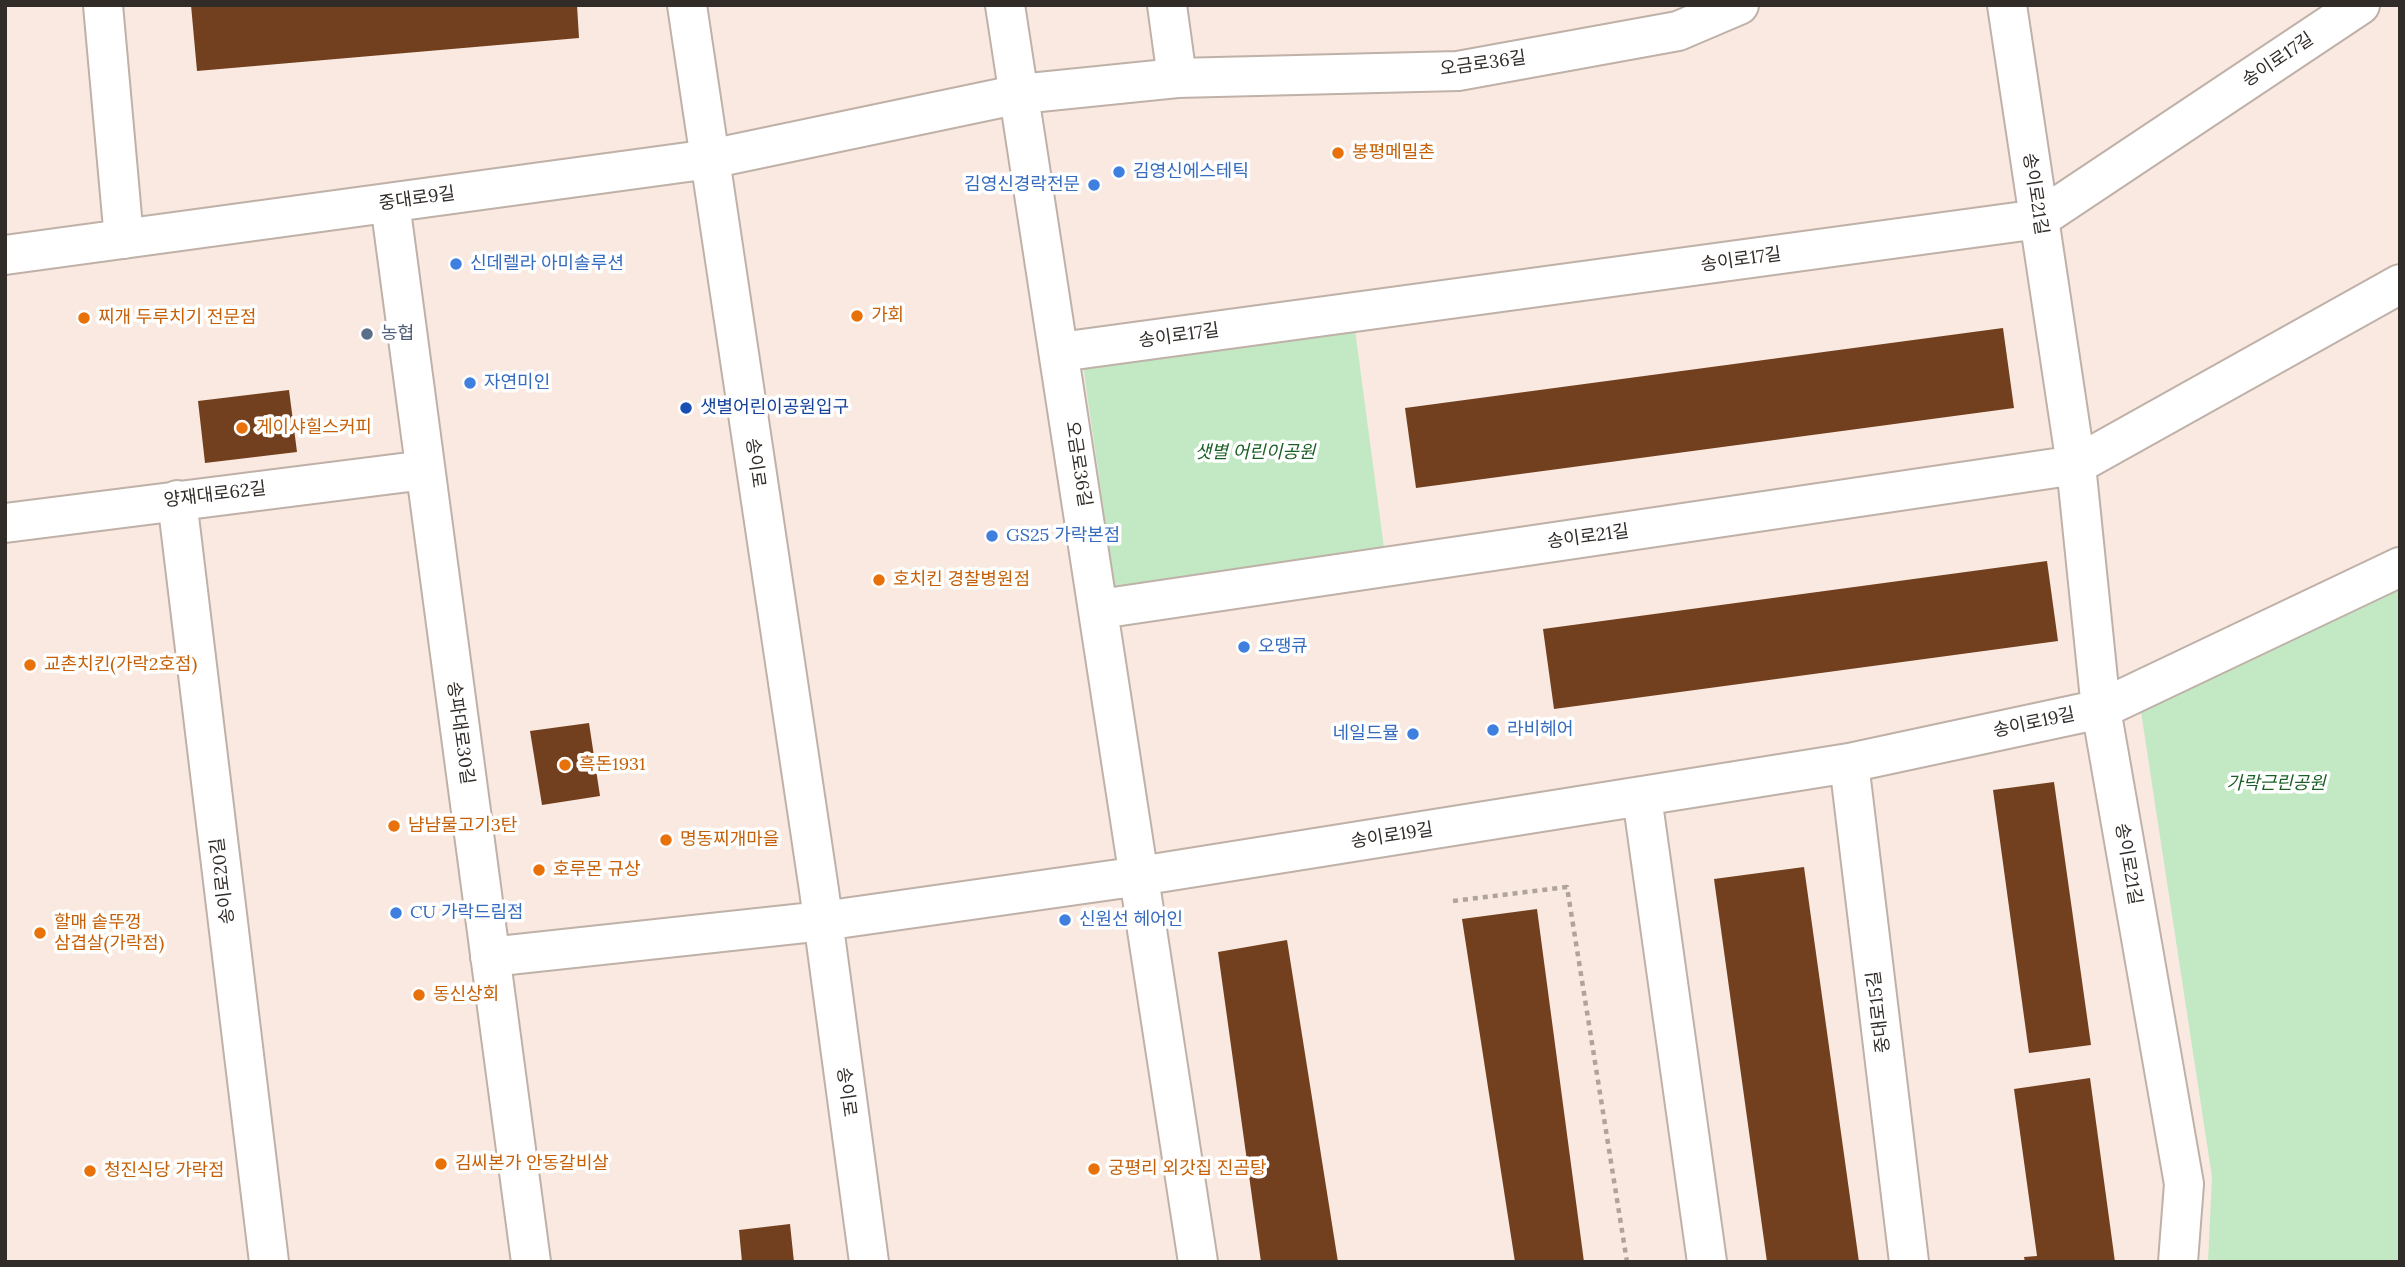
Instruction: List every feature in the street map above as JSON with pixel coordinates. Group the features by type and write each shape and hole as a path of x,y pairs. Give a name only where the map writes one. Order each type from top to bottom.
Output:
{"street":[{"path":"103,5 124,239"},
{"name":"송이로","path":"687,5 823,921 869,1262"},
{"name":"오금로36길","path":"1005,5 1141,876"},
{"path":"1167,5 1177,78"},
{"name":"오금로36길","path":"710,159 1020,94 1177,78 1458,71 1678,31 1739,5"},
{"name":"송이로21길","path":"2007,5 2076,465 2101,709 2184,1184 2178,1262"},
{"name":"송이로17길","path":"1060,352 2039,219 2360,5"},
{"name":"중대로9길","path":"5,255 710,159"},
{"name":"송파대로30길","path":"390,203 531,1262"},
{"name":"송이로21길","path":"1100,609 2076,465 2400,284"},
{"name":"양재대로62길","path":"5,523 425,470"},
{"name":"송이로20길","path":"177,500 269,1262"},
{"name":"송이로19길","path":"823,921 1141,876 1849,763 2101,709 2400,567"},
{"name":"중대로15길","path":"1849,763 1909,1262"},
{"path":"1642,797 1707,1262"},
{"path":"1141,876 1198,1262"},
{"path":"490,957 823,921"}],"path":[{"path":"1454,901 1567,887 1626,1262"}],"green space":[{"name":"샛별 어린이공원","path":"1354,322 1384,548 1115,589 1083,366"},
{"name":"가락근린공원","path":"2400,589 2400,1262 2208,1262 2212,1177 2141,712"}],"building":[{"path":"191,5 577,5 579,38 197,71"},
{"path":"2003,328 2014,408 1416,488 1405,408"},
{"path":"289,390 297,452 205,463 198,401"},
{"path":"2047,561 2058,641 1554,709 1543,629"},
{"path":"589,723 600,796 542,805 530,731"},
{"path":"2054,782 2091,1045 2029,1053 1993,790"},
{"path":"1804,867 1859,1262 1767,1262 1714,879"},
{"path":"1537,909 1584,1262 1515,1262 1462,919"},
{"path":"1287,940 1338,1262 1261,1262 1218,952"},
{"path":"2090,1078 2115,1262 2025,1262 2024,1257 2037,1256 2014,1089"},
{"path":"790,1224 794,1262 742,1262 739,1230"}],"place":[{"name":"봉평메밀촌","path":"1338,153"},
{"name":"김영신에스테틱","path":"1119,172"},
{"name":"김영신경락전문","path":"1094,185"},
{"name":"신데렐라 아미솔루션","path":"456,264"},
{"name":"가회","path":"857,316"},
{"name":"찌개 두루치기 전문점","path":"84,318"},
{"name":"농협","path":"367,334"},
{"name":"자연미인","path":"470,383"},
{"name":"샛별어린이공원입구","path":"686,408"},
{"name":"게이샤힐스커피","path":"242,428"},
{"name":"GS25 가락본점","path":"992,536"},
{"name":"호치킨 경찰병원점","path":"879,580"},
{"name":"오땡큐","path":"1244,647"},
{"name":"교촌치킨(가락2호점)","path":"30,665"},
{"name":"라비헤어","path":"1493,730"},
{"name":"네일드뮬","path":"1413,734"},
{"name":"흑돈1931","path":"565,765"},
{"name":"냠냠물고기3탄","path":"394,826"},
{"name":"명동찌개마을","path":"666,840"},
{"name":"호루몬 규상","path":"539,870"},
{"name":"CU 가락드림점","path":"396,913"},
{"name":"신원선 헤어인","path":"1065,920"},
{"name":"할매 솥뚜껑 삼겹살(가락점)","path":"40,933"},
{"name":"동신상회","path":"419,995"},
{"name":"김씨본가 안동갈비살","path":"441,1164"},
{"name":"궁평리 외갓집 진곰탕","path":"1094,1169"},
{"name":"청진식당 가락점","path":"90,1171"}]}
